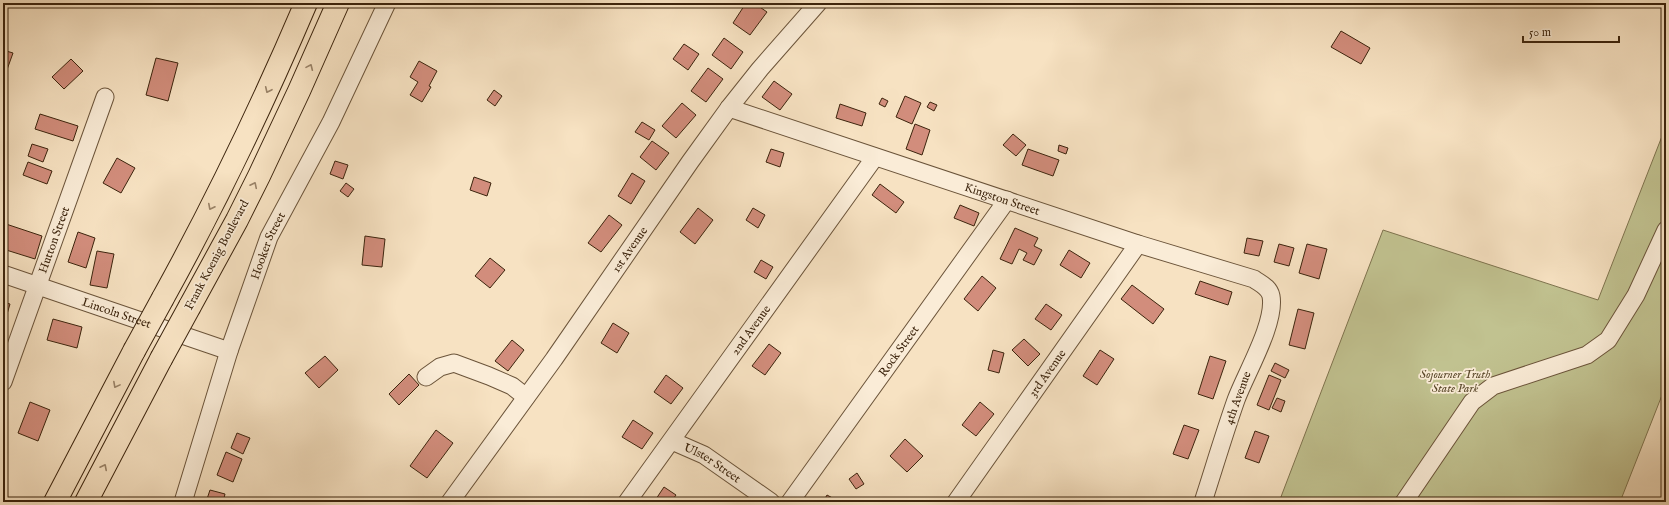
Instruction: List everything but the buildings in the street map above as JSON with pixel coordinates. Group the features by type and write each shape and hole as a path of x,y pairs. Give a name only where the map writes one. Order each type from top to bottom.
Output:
{"main road":[{"path":"55,502 134,351 194,241 253,122 306,3"},
{"name":"Frank Koenig Boulevard","path":"86,502 161,359 237,220 299,91 338,3"}],"street":[{"name":"Hooker Street","path":"183,502 229,351 269,237 331,122 387,3"},
{"name":"1st Avenue","path":"450,502 526,397 729,108 760,69 818,3"},
{"name":"Hutton Street","path":"3,382 105,98"},
{"name":"Kingston Street","path":"729,108 1138,244 1254,280 1266,286 1271,295"},
{"name":"2nd Avenue","path":"627,502 874,157"},
{"name":"Rock Street","path":"790,502 1007,200"},
{"path":"1404,502 1472,402 1493,386 1587,355 1608,340 1636,295 1666,230"},
{"name":"3rd Avenue","path":"956,502 1138,244"},
{"name":"Lincoln Street","path":"3,274 229,351"},
{"name":"4th Avenue","path":"1203,502 1237,399 1266,329 1271,310 1271,295"},
{"path":"426,377 440,367 454,363 512,386 526,397"},
{"name":"Ulster Street","path":"672,441 704,455 771,502"}],"green space":[{"name":"Sojourner Truth State Park","path":"1666,126 1666,385 1620,502 1279,502 1383,230 1598,300"}]}
